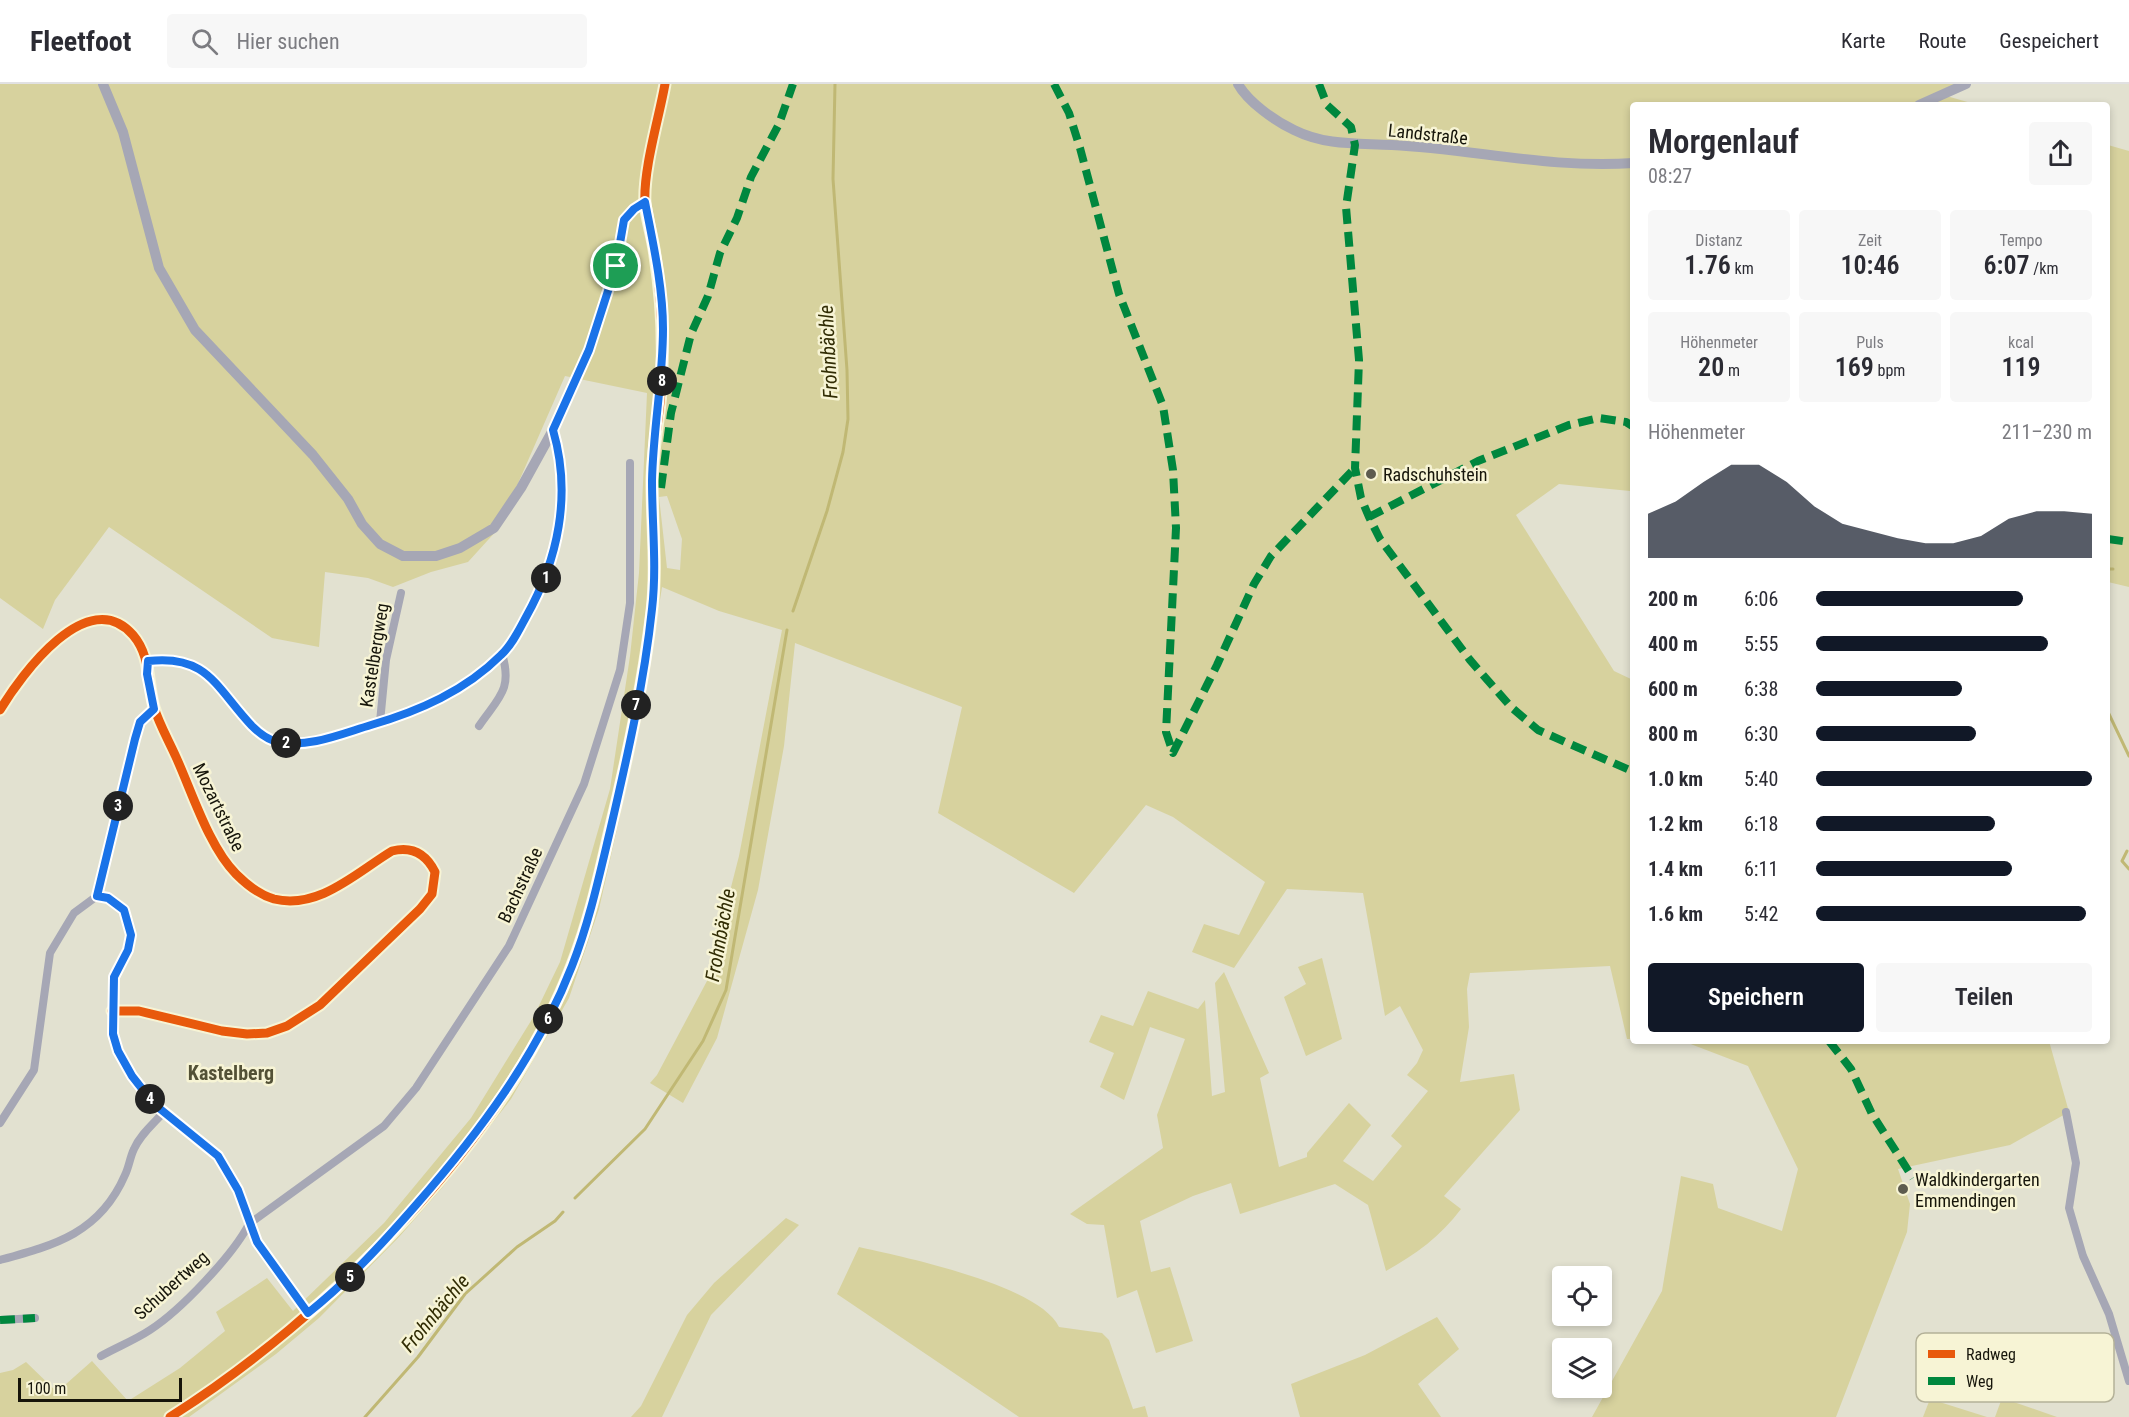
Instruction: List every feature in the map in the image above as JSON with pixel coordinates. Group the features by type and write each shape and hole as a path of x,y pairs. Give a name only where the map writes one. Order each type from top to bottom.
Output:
{"street":[{"path":"102,84 123,132 159,268 195,330 313,455 348,499 362,525 380,544 404,556 436,556 460,548 494,528 521,488 553,430 589,350 616,266 624,220 634,209 645,202"},
{"path":"170,1417 231,1376 308,1313 356,1271 396,1228 468,1143 502,1098 547,1021 572,967 585,930 625,770 652,608 655,560 652,481 654,438 661,395 663,325 655,253 645,202 647,177 665,84"},
{"name":"Landstraße","path":"1238,84 1264,111 1294,130 1329,141 1355,145 1392,144 1567,164 1630,163"},
{"path":"1926,102 1966,84"},
{"path":"148,661 173,658 188,662 210,676 260,734 275,742 296,744 315,741 380,722 441,699 462,687 502,654 543,586 554,557 559,531 561,456 553,430"},
{"name":"Bachstraße","path":"249,1224 384,1126 416,1088 509,946 584,784 620,670 630,603 630,463"},
{"name":"Kastelbergweg","path":"380,722 386,660 401,593"},
{"name":"Mozartstraße","path":"0,710 17,681 55,641 72,627 93,620 110,620 133,634 148,661 147,674 154,709 214,841 235,873 258,892 274,899 290,901 322,895 392,851 404,848 422,855 430,863 436,880 432,894 420,909 320,1005 287,1026 267,1033 247,1034 222,1031 139,1011 112,1011"},
{"path":"479,726 507,685 508,672 502,654"},
{"path":"0,1123 34,1070 50,953 74,913 97,896 140,722 154,709"},
{"path":"97,896 108,898 124,910 131,935 128,950 114,977 113,1034 118,1051 143,1092 163,1113 218,1156 238,1190 257,1242 308,1313"},
{"path":"2066,1112 2076,1163 2068,1196 2073,1225 2083,1256 2109,1314 2129,1382"},
{"path":"0,1260 54,1245 85,1228 111,1199 125,1176 134,1147 163,1113"},
{"name":"Schubertweg","path":"100,1356 152,1329 189,1296 239,1244 249,1224"},
{"path":"0,1320 35,1318"}],"shaded area":[{"path":"0,84 1966,84 1943,95 1968,102 1630,102 1630,491 1559,484 1516,515 1614,671 1630,679 1630,1039 1627,1039 1610,966 1470,973 1467,989 1469,1027 1460,1082 1514,1074 1520,1110 1444,1196 1461,1209 1453,1219 1427,1244 1386,1271 1368,1205 1335,1184 1240,1214 1231,1183 1193,1196 1140,1221 1151,1272 1170,1267 1193,1341 1156,1353 1137,1290 1117,1298 1104,1225 1087,1224 1070,1214 1163,1148 1157,1115 1185,1039 1150,1027 1124,1100 1100,1087 1114,1053 1089,1042 1101,1015 1133,1026 1148,991 1198,1009 1205,1000 1212,1096 1225,1092 1215,983 1224,972 1269,1073 1260,1078 1279,1167 1307,1157 1307,1153 1349,1103 1371,1125 1343,1161 1373,1181 1402,1146 1391,1136 1428,1091 1407,1075 1417,1063 1423,1050 1400,1006 1385,1016 1363,893 1287,889 1234,968 1192,952 1204,924 1239,935 1265,882 1173,817 1146,805 1074,893 938,813 962,707 795,643 784,746 758,890 717,1038 683,1103 650,1083 657,1075 707,981 739,856 782,630 719,611 662,587 643,708 599,909 569,998 511,1099 442,1188 399,1237 319,1318 276,1354 189,1417 0,1417 0,1373 13,1370 26,1362 57,1392 92,1361 128,1401 180,1368 225,1331 216,1312 267,1278 293,1311 384,1223 471,1118 534,1016 560,962 610,789 630,656 639,573 647,393 565,376 498,529 468,562 431,572 393,587 368,578 325,572 319,647 272,638 109,527 55,600 43,629 0,598","holes":["667,496 682,539 680,570 667,568 659,497"]},
{"path":"2110,146 2129,151 2129,587 2110,582"},
{"path":"1322,958 1342,1039 1306,1056 1284,997 1306,984 1298,967"},
{"path":"1691,1044 2050,1044 2069,1112 2010,1145 1898,1169 1910,1204 1907,1232 1836,1417 1592,1417 1603,1398 1612,1398 1612,1381 1662,1291 1681,1176 1713,1184 1718,1208 1782,1231 1798,1169 1748,1066"},
{"path":"786,1218 799,1225 711,1315 662,1417 631,1417 641,1406 687,1315 714,1283"},
{"path":"859,1247 968,1275 1026,1298 1047,1312 1059,1327 1102,1333 1109,1340 1133,1409 1145,1406 1148,1417 1019,1417 837,1294"},
{"path":"1437,1317 1459,1349 1418,1384 1441,1417 1300,1417 1291,1384 1365,1355"},
{"path":"1929,1402 1940,1402 1987,1417 1923,1417"},
{"path":"2001,1402 2014,1402 2057,1417 1995,1417"}],"waterway":[{"name":"Frohnbächle","path":"793,611 827,511 843,452 848,419 847,370 833,179 835,84"},
{"name":"Frohnbächle","path":"575,1198 645,1129 703,1041 726,990 787,630"},
{"path":"2110,716 2129,756"},
{"path":"2127,851 2122,861 2129,869"},
{"name":"Frohnbächle","path":"365,1417 418,1357 465,1294 517,1247 555,1221 563,1212"}],"marked path":[{"path":"661,488 671,413 691,334 708,296 720,253 737,218 751,177 779,124 793,84"},
{"path":"1054,84 1069,113 1080,148 1119,294 1163,406 1173,470 1176,528 1166,732 1173,753 1254,584 1271,556 1355,468"},
{"path":"1319,84 1327,105 1351,127 1355,145 1346,207 1359,360 1355,468 1361,498 1369,517 1380,539 1470,660 1511,707 1538,730 1630,770"},
{"path":"1369,517 1478,461 1569,425 1599,418 1630,424"},
{"path":"2110,539 2129,542"},
{"path":"1831,1044 1851,1069 1872,1114 1913,1178"},
{"path":"0,1320 35,1318"}],"cycle path":[{"path":"170,1417 230,1376 290,1329 349,1277 405,1220 457,1159 503,1096 542,1031 578,949 589,916 622,779 639,695 652,611 654,563 652,470 661,391 662,340 661,307 645,190 665,84"},
{"path":"0,710 23,676 58,640 77,627 96,620 115,622 133,635 143,652 156,713 209,834 226,863 249,885 274,899 291,901 306,899 337,887 392,851 399,850 412,851 423,856 435,872 432,894 420,909 320,1005 287,1026 267,1033 247,1034 222,1031 139,1011 112,1011"}],"place":[{"name":"Radschuhstein","path":"1371,474"},
{"name":"Waldkindergarten Emmendingen","path":"1903,1189"}],"district":[{"name":"Kastelberg","path":"231,1073"}],"route":[{"path":"645,202 655,253 663,325 661,395 654,438 652,481 655,560 652,608 625,770 585,930 560,995 502,1098 468,1143 396,1228 356,1271 308,1313 257,1242 238,1190 218,1156 206,1144 163,1113 143,1092 118,1051 113,1034 114,977 128,950 131,935 124,910 108,898 97,896 109,837 140,722 154,709 147,674 148,661 173,658 188,662 210,676 260,734 275,742 296,744 325,739 402,716 441,699 462,687 502,654 517,633 543,586 554,557 561,507 561,456 553,430 589,350 616,266 624,220 634,209 645,202"}]}
